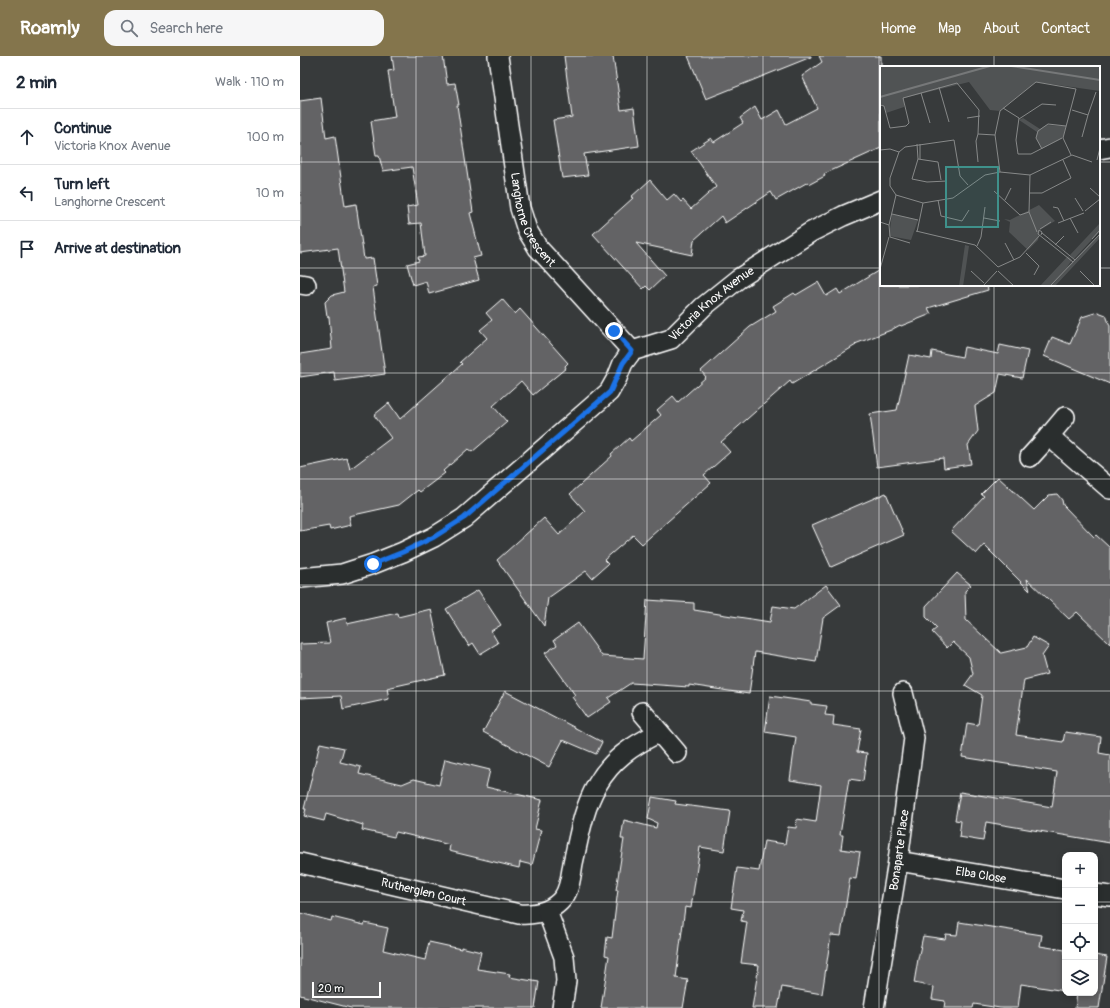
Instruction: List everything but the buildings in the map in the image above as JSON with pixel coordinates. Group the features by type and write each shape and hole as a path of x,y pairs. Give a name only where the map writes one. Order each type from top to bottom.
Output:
{"street":[{"name":"Langhorne Crescent","path":"498,56 520,208 527,230 538,248 632,351"},
{"path":"1100,148 1110,146"},
{"name":"Victoria Knox Avenue","path":"632,351 671,339 703,307 738,279 811,232 843,216 880,200"},
{"path":"300,578 342,574 373,564 434,537 464,518 610,392 623,363 632,351"},
{"path":"1030,456 1064,417"},
{"path":"1049,436 1110,489"},
{"name":"Bonaparte Place","path":"874,1008 898,861 914,738 903,693"},
{"path":"642,712 658,733 677,753"},
{"path":"562,1008 566,981 564,957 547,911 563,897 569,884 583,819 596,786 609,767 626,752 658,733"},
{"name":"Elba Close","path":"898,861 1062,888"},
{"name":"Rutherglen Court","path":"300,863 519,914 547,911"},
{"path":"1098,894 1110,896"}],"route":[{"path":"373,564 434,537 464,518 610,392 623,363 632,351 614,331"}]}
